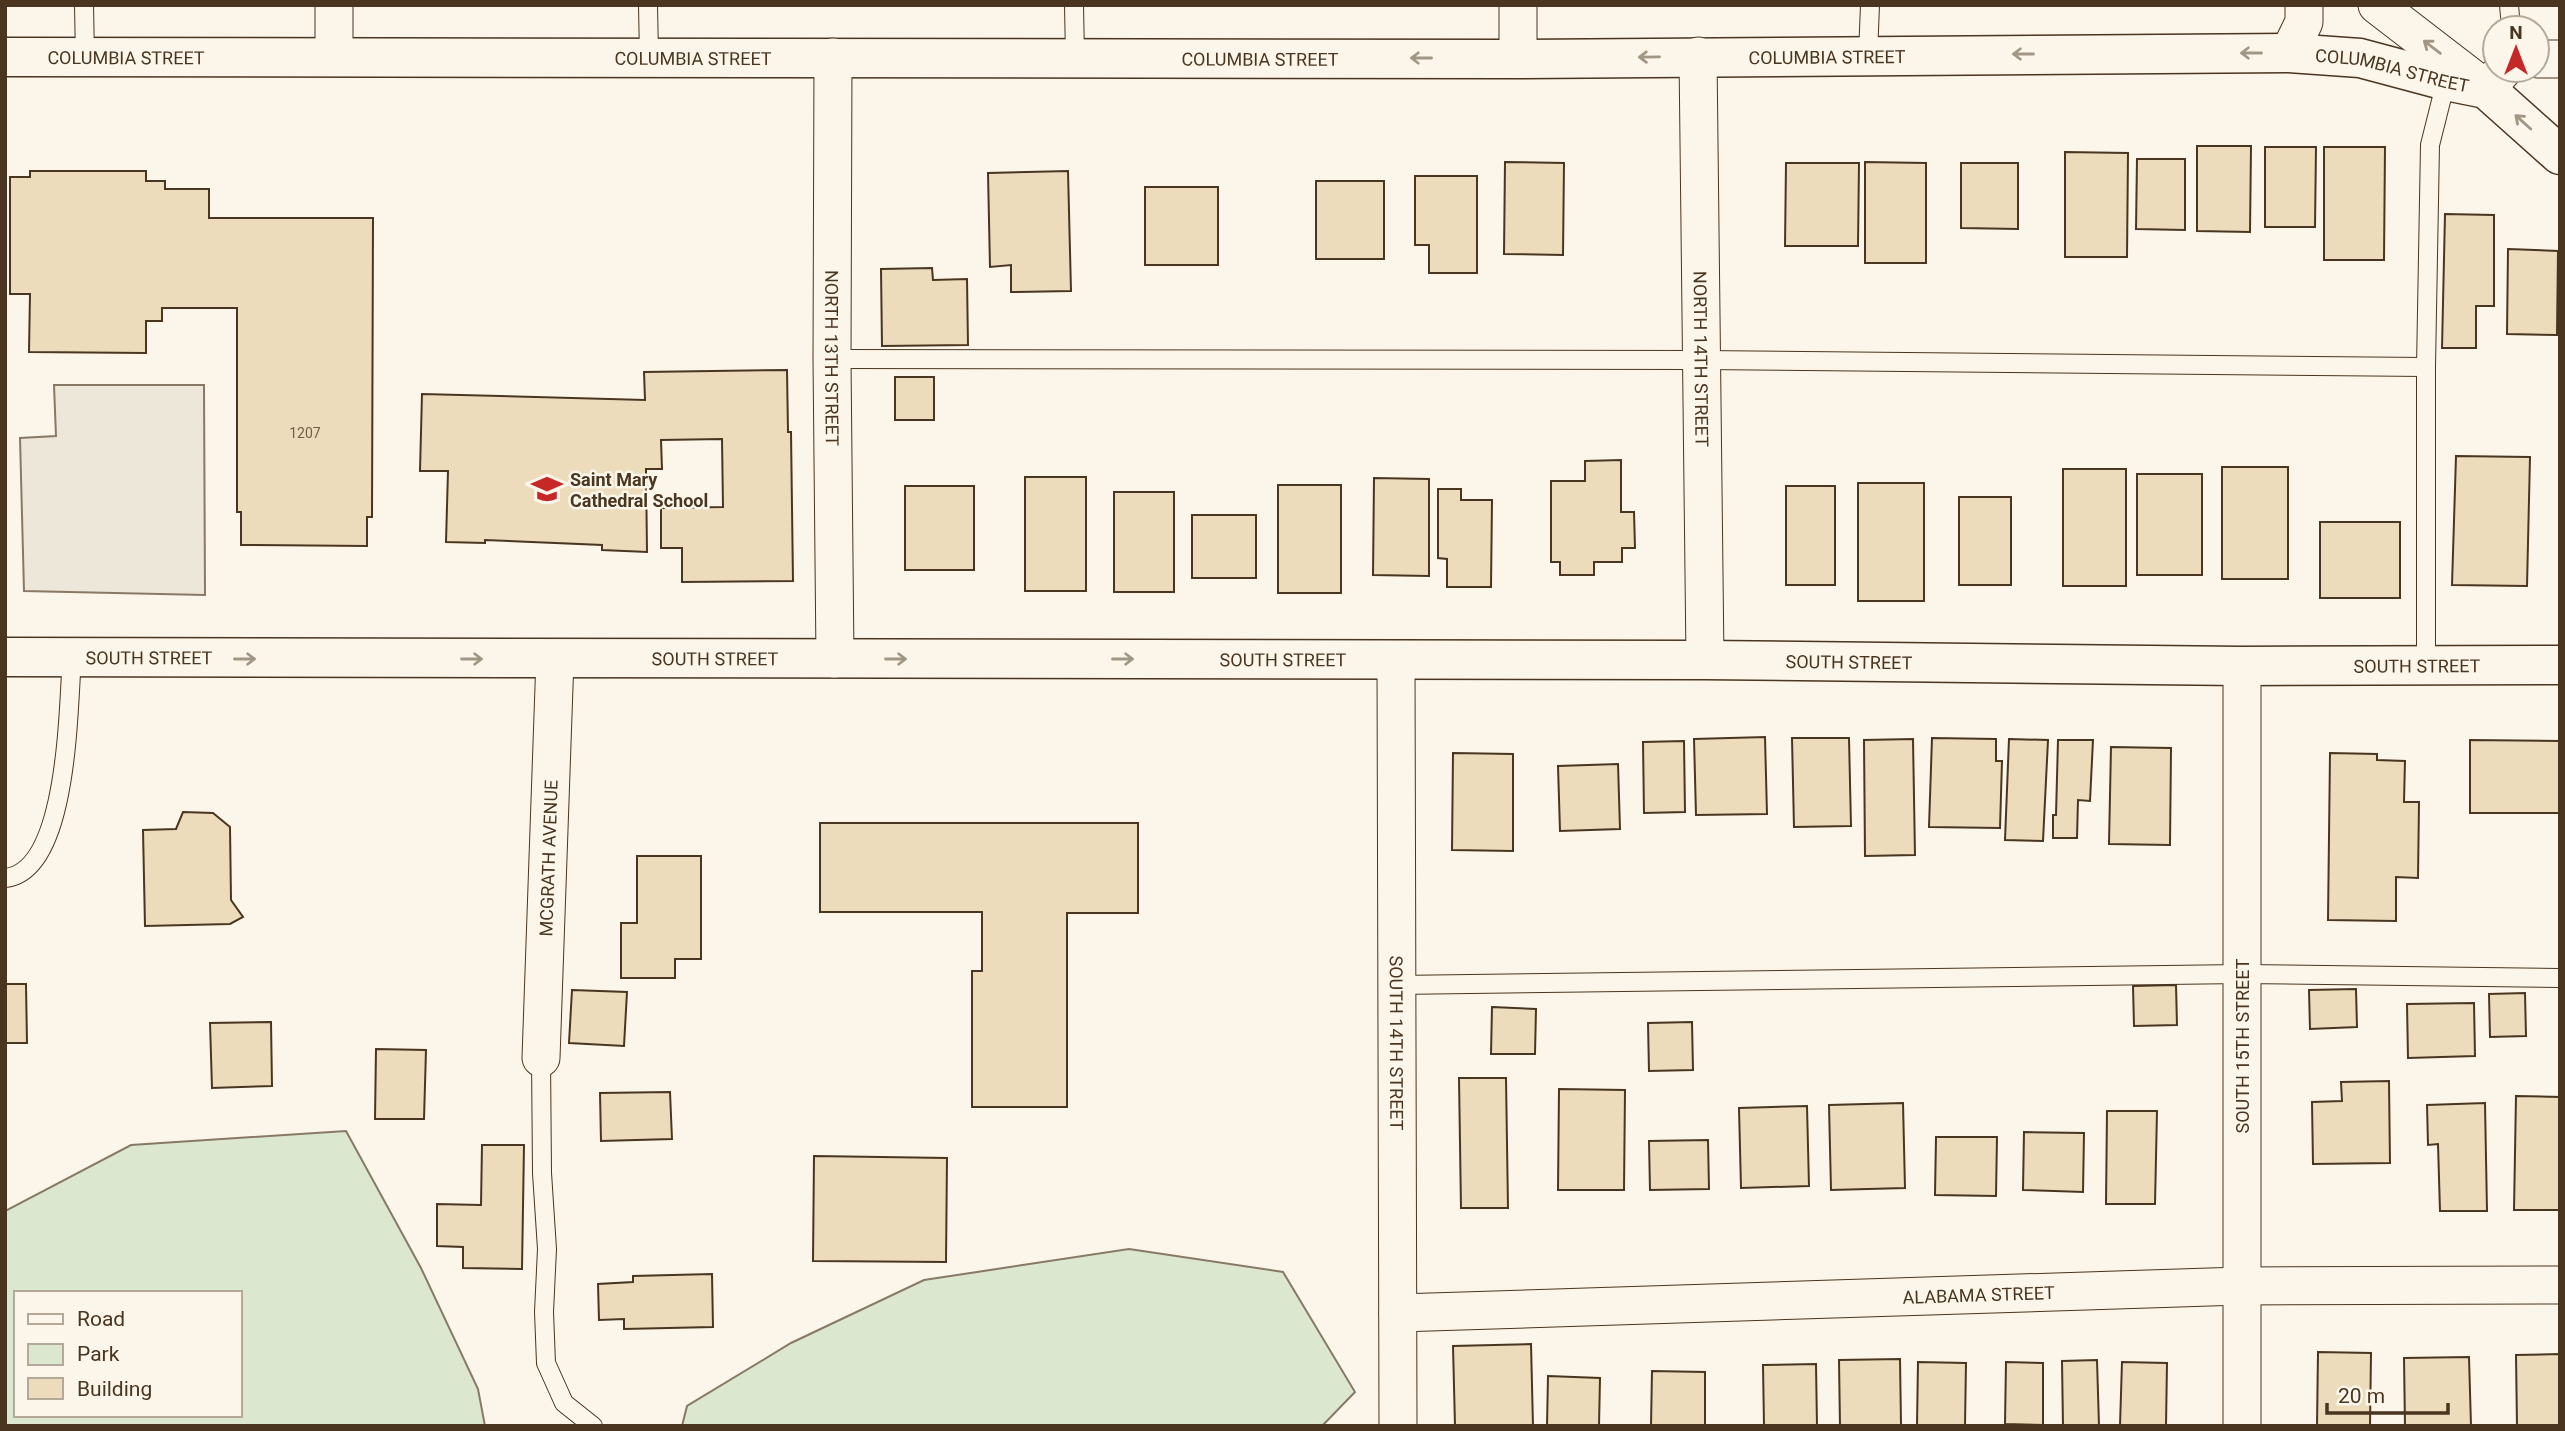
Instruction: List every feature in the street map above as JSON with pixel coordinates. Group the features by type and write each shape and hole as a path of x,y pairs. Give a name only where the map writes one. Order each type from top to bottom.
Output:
{"main road":[{"name":"COLUMBIA STREET","path":"5,57 1518,59 2289,53 2360,58 2446,81 2481,80"},
{"path":"2499,84 2560,155"},
{"name":"SOUTH STREET","path":"5,657 1705,660 2242,666 2560,665"}],"street":[{"path":"334,5 334,57"},
{"path":"1518,5 1518,59"},
{"path":"2289,53 2304,22 2304,5"},
{"path":"2377,5 2481,70"},
{"name":"NORTH 14TH STREET","path":"1698,56 1705,660"},
{"name":"NORTH 13TH STREET","path":"833,57 835,659"},
{"name":"MCGRATH AVENUE","path":"541,1058 555,658"},
{"name":"SOUTH 14TH STREET","path":"1396,660 1398,1426"},
{"name":"SOUTH 15TH STREET","path":"2242,666 2242,1426"},
{"name":"ALABAMA STREET","path":"1398,1313 2241,1286 2560,1285"}],"lane":[{"path":"84,5 85,57"},
{"path":"648,5 649,56"},
{"path":"1074,5 1075,57"},
{"path":"1868,55 1870,5"},
{"path":"2426,666 2426,367 2430,145 2446,81"},
{"path":"832,359 1703,360 2426,367"},
{"path":"5,877 17,876 34,862 43,848 56,813 62,783 72,657"},
{"path":"1396,985 2242,974 2560,978"},
{"path":"541,1058 542,1173 547,1249 545,1363 564,1403 593,1426"}],"green space":[{"path":"346,1131 421,1268 478,1389 485,1426 5,1426 5,1211 131,1145"},
{"path":"1129,1249 1283,1272 1355,1392 1322,1426 682,1426 687,1406 791,1343 924,1280"}],"shaded area":[{"path":"54,385 204,385 205,595 24,591 20,438 56,436"}],"building":[{"path":"2197,146 2251,146 2250,232 2197,231"},
{"path":"2265,147 2316,147 2315,227 2265,227"},
{"path":"2324,147 2385,147 2384,260 2324,260"},
{"path":"2065,152 2128,153 2127,257 2065,257"},
{"path":"2137,159 2185,159 2185,230 2136,229"},
{"path":"1505,162 1564,163 1563,255 1504,254"},
{"path":"1865,162 1926,163 1926,263 1865,263"},
{"path":"1786,163 1859,163 1858,246 1785,246"},
{"path":"1961,163 2018,163 2018,229 1961,228"},
{"path":"30,171 146,171 146,181 165,181 165,189 209,189 209,218 373,218 372,517 367,517 367,546 241,545 241,512 237,512 237,308 162,308 162,321 146,321 146,353 29,352 30,294 10,294 10,177 30,177"},
{"path":"1068,171 1071,291 1011,292 1011,265 990,267 988,173"},
{"path":"1415,176 1477,176 1477,273 1429,273 1429,245 1415,245"},
{"path":"1316,181 1384,181 1384,259 1316,259"},
{"path":"1145,187 1218,187 1218,265 1145,265"},
{"path":"2445,214 2494,215 2494,306 2476,306 2476,348 2442,348"},
{"path":"2508,249 2558,251 2557,335 2507,334"},
{"path":"932,268 933,280 967,279 968,345 882,346 881,269"},
{"name":"Saint Mary Cathedral School","path":"787,370 788,432 791,432 793,581 682,582 682,548 661,548 661,508 723,507 722,439 661,440 662,469 646,469 647,552 602,550 602,545 485,540 485,543 446,542 448,471 420,471 422,394 645,400 644,372"},
{"path":"895,377 934,377 934,420 895,420"},
{"path":"2456,456 2530,457 2527,586 2452,585"},
{"path":"1621,460 1621,512 1634,512 1635,548 1622,548 1622,562 1594,562 1594,575 1560,575 1560,562 1551,562 1551,481 1585,481 1585,461"},
{"path":"2222,467 2288,467 2288,579 2222,579"},
{"path":"2063,469 2126,469 2126,586 2063,586"},
{"path":"2137,474 2202,474 2202,575 2137,575"},
{"path":"1025,477 1086,477 1086,591 1025,591"},
{"path":"1374,478 1429,479 1429,576 1373,575"},
{"path":"1858,483 1924,483 1924,601 1858,601"},
{"path":"1278,485 1341,485 1341,593 1278,593"},
{"path":"905,486 974,486 974,570 905,570"},
{"path":"1786,486 1835,486 1835,585 1786,585"},
{"path":"1438,489 1461,489 1461,500 1492,500 1491,587 1447,587 1447,559 1438,558"},
{"path":"1114,492 1174,492 1174,592 1114,592"},
{"path":"1959,497 2011,497 2011,585 1959,585"},
{"path":"1192,515 1256,515 1256,578 1192,578"},
{"path":"2320,522 2400,522 2400,598 2320,598"},
{"path":"1765,737 1767,814 1696,815 1694,739"},
{"path":"1792,738 1849,738 1851,826 1794,827"},
{"path":"1932,738 1996,739 1996,761 2002,761 2000,828 1929,827"},
{"path":"1913,739 1915,855 1865,856 1864,740"},
{"path":"2009,739 2048,740 2043,841 2005,840"},
{"path":"2058,740 2093,740 2090,801 2078,800 2077,838 2053,838"},
{"path":"2470,740 2560,741 2560,813 2470,813"},
{"path":"1684,741 1685,812 1644,813 1643,742"},
{"path":"2111,747 2171,748 2170,845 2109,844"},
{"path":"1453,753 1513,754 1513,851 1452,850"},
{"path":"2330,753 2377,754 2377,760 2405,761 2404,802 2419,802 2418,878 2396,877 2396,921 2328,920"},
{"path":"1618,764 1620,829 1560,831 1558,766"},
{"path":"183,812 213,813 230,827 231,900 243,917 230,924 145,926 143,830 176,829"},
{"path":"820,823 1138,823 1138,913 1067,913 1067,1107 972,1107 972,971 982,971 982,912 820,912"},
{"path":"637,856 701,856 701,959 675,959 675,978 621,978 621,923 637,923"},
{"path":"5,984 26,984 27,1043 5,1043"},
{"path":"2176,985 2177,1025 2134,1026 2133,986"},
{"path":"2356,989 2357,1027 2310,1029 2309,990"},
{"path":"572,990 627,992 624,1046 569,1043"},
{"path":"2525,993 2526,1036 2490,1037 2489,994"},
{"path":"2474,1003 2475,1056 2408,1058 2407,1004"},
{"path":"1492,1007 1536,1009 1535,1054 1491,1054"},
{"path":"271,1022 272,1086 212,1088 210,1023"},
{"path":"1692,1022 1693,1070 1649,1071 1648,1023"},
{"path":"376,1049 426,1050 424,1119 375,1119"},
{"path":"1459,1078 1506,1078 1508,1208 1461,1208"},
{"path":"2389,1081 2390,1163 2313,1164 2312,1102 2342,1101 2341,1082"},
{"path":"1559,1089 1625,1090 1624,1190 1558,1190"},
{"path":"670,1092 672,1139 601,1141 600,1093"},
{"path":"2516,1096 2560,1097 2560,1210 2514,1210"},
{"path":"1903,1103 1905,1188 1831,1190 1829,1105"},
{"path":"2485,1103 2487,1211 2440,1211 2438,1144 2428,1145 2427,1105"},
{"path":"1807,1106 1809,1186 1741,1188 1739,1108"},
{"path":"2107,1111 2157,1111 2155,1204 2106,1204"},
{"path":"2024,1132 2084,1133 2083,1192 2023,1190"},
{"path":"1936,1137 1997,1137 1996,1196 1935,1195"},
{"path":"1708,1140 1709,1189 1650,1190 1649,1141"},
{"path":"482,1145 524,1145 522,1269 463,1268 463,1247 437,1246 437,1204 481,1205"},
{"path":"814,1156 947,1158 946,1262 813,1261"},
{"path":"712,1274 713,1327 624,1329 624,1319 599,1320 598,1284 633,1282 633,1276"},
{"path":"1531,1344 1533,1426 1455,1426 1453,1346"},
{"path":"2318,1352 2371,1353 2370,1426 2317,1426"},
{"path":"2560,1354 2560,1426 2517,1426 2516,1355"},
{"path":"2469,1357 2471,1426 2405,1426 2404,1358"},
{"path":"1900,1359 1901,1425 1840,1426 1839,1360"},
{"path":"2097,1360 2099,1426 2063,1426 2062,1361"},
{"path":"1918,1362 1966,1363 1965,1426 1917,1426"},
{"path":"2006,1362 2043,1363 2043,1425 2005,1424"},
{"path":"2122,1362 2167,1363 2166,1426 2120,1426"},
{"path":"1816,1364 1817,1426 1764,1426 1763,1365"},
{"path":"1652,1371 1705,1372 1705,1426 1651,1426"},
{"path":"1548,1376 1600,1378 1599,1426 1547,1426"}],"place":[{"name":"Saint Mary Cathedral School","path":"547,489"}]}
